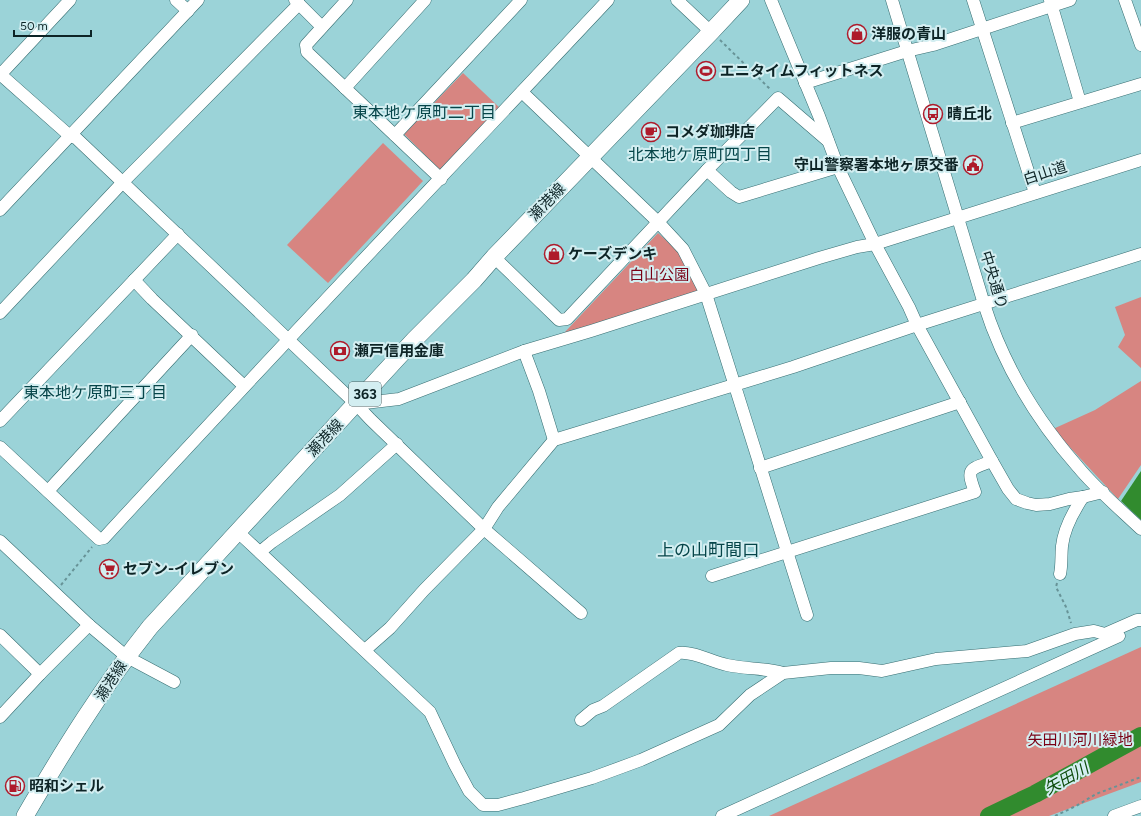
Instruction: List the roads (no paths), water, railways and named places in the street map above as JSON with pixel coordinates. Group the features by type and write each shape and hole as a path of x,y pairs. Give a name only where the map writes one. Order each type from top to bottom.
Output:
{"highway":[{"name":"瀬港線","path":"25,816 56,764 127,657 150,627 414,340 474,280 494,257 741,0"}],"street":[{"path":"70,0 0,75 70,136 76,138 356,404 484,529 581,613"},
{"path":"176,0 188,11"},
{"path":"0,210 198,0"},
{"path":"347,0 306,45 307,52 441,179"},
{"path":"345,88 425,0"},
{"path":"395,135 521,0"},
{"path":"0,447 99,539 104,538 288,339 441,179 608,0"},
{"path":"677,0 711,32"},
{"path":"771,0 838,166 875,244 917,325 1008,489 1016,498 1027,504 1036,505 1050,504 1103,492"},
{"name":"中央通り","path":"892,0 984,304 1006,360 1019,385 1047,430 1078,468 1141,529"},
{"path":"973,0 1035,193"},
{"path":"805,83 907,51 933,45 1051,3 1070,0"},
{"path":"1125,0 1141,45"},
{"path":"1,309 297,2 322,27"},
{"path":"1051,3 1080,102"},
{"path":"1012,122 1141,84"},
{"path":"522,92 658,222 683,249 706,294 807,615"},
{"path":"494,257 559,320 568,318 707,170 778,98 829,142"},
{"name":"白山道","path":"356,404 399,399 524,351 819,258 857,247 875,244 1141,160"},
{"path":"707,170 731,192 739,197 838,166"},
{"path":"0,421 178,234"},
{"path":"365,650 390,628 424,590 484,529 498,507 554,440 734,386 917,325 1141,254"},
{"path":"134,280 244,386"},
{"path":"48,491 192,335"},
{"path":"524,351 539,391 554,440"},
{"path":"760,468 960,402"},
{"path":"260,552 340,495 397,444"},
{"path":"712,576 975,492 970,473 973,469 992,461"},
{"path":"1060,574 1062,546 1066,529 1074,510 1083,497"},
{"path":"238,532 430,712 469,791 483,805 500,811 642,760 719,725 750,695 783,673"},
{"path":"0,541 89,625 127,657 174,682"},
{"path":"582,720 593,710 603,706 679,652 686,652 726,665 767,669 783,673 831,668 859,668 882,672 936,659 1027,651 1075,634 1094,631 1105,634 1137,620 1141,620"},
{"path":"722,816 1129,631 1141,624"},
{"path":"0,717 89,625"},
{"path":"0,635 40,674"},
{"path":"1114,816 1141,806"}],"waterway":[{"name":"矢田川","path":"989,816 1035,794 1141,736"}],"place":[{"name":"洋服の青山","path":"857,34"},
{"name":"エニタイムフィットネス","path":"706,71"},
{"name":"晴丘北","path":"933,114"},
{"name":"コメダ珈琲店","path":"651,132"},
{"name":"守山警察署本地ヶ原交番","path":"973,165"},
{"name":"ケーズデンキ","path":"554,254"},
{"name":"瀬戸信用金庫","path":"340,351"},
{"name":"セブン-イレブン","path":"109,569"},
{"name":"昭和シェル","path":"15,786"}],"district":[{"name":"東本地ケ原町二丁目","path":"424,112"},
{"name":"北本地ケ原町四丁目","path":"700,154"},
{"name":"東本地ケ原町三丁目","path":"95,392"},
{"name":"上の山町間口","path":"708,550"}],"park label":[{"name":"白山公園","path":"659,275"},
{"name":"矢田川河川緑地","path":"1080,740"}]}
